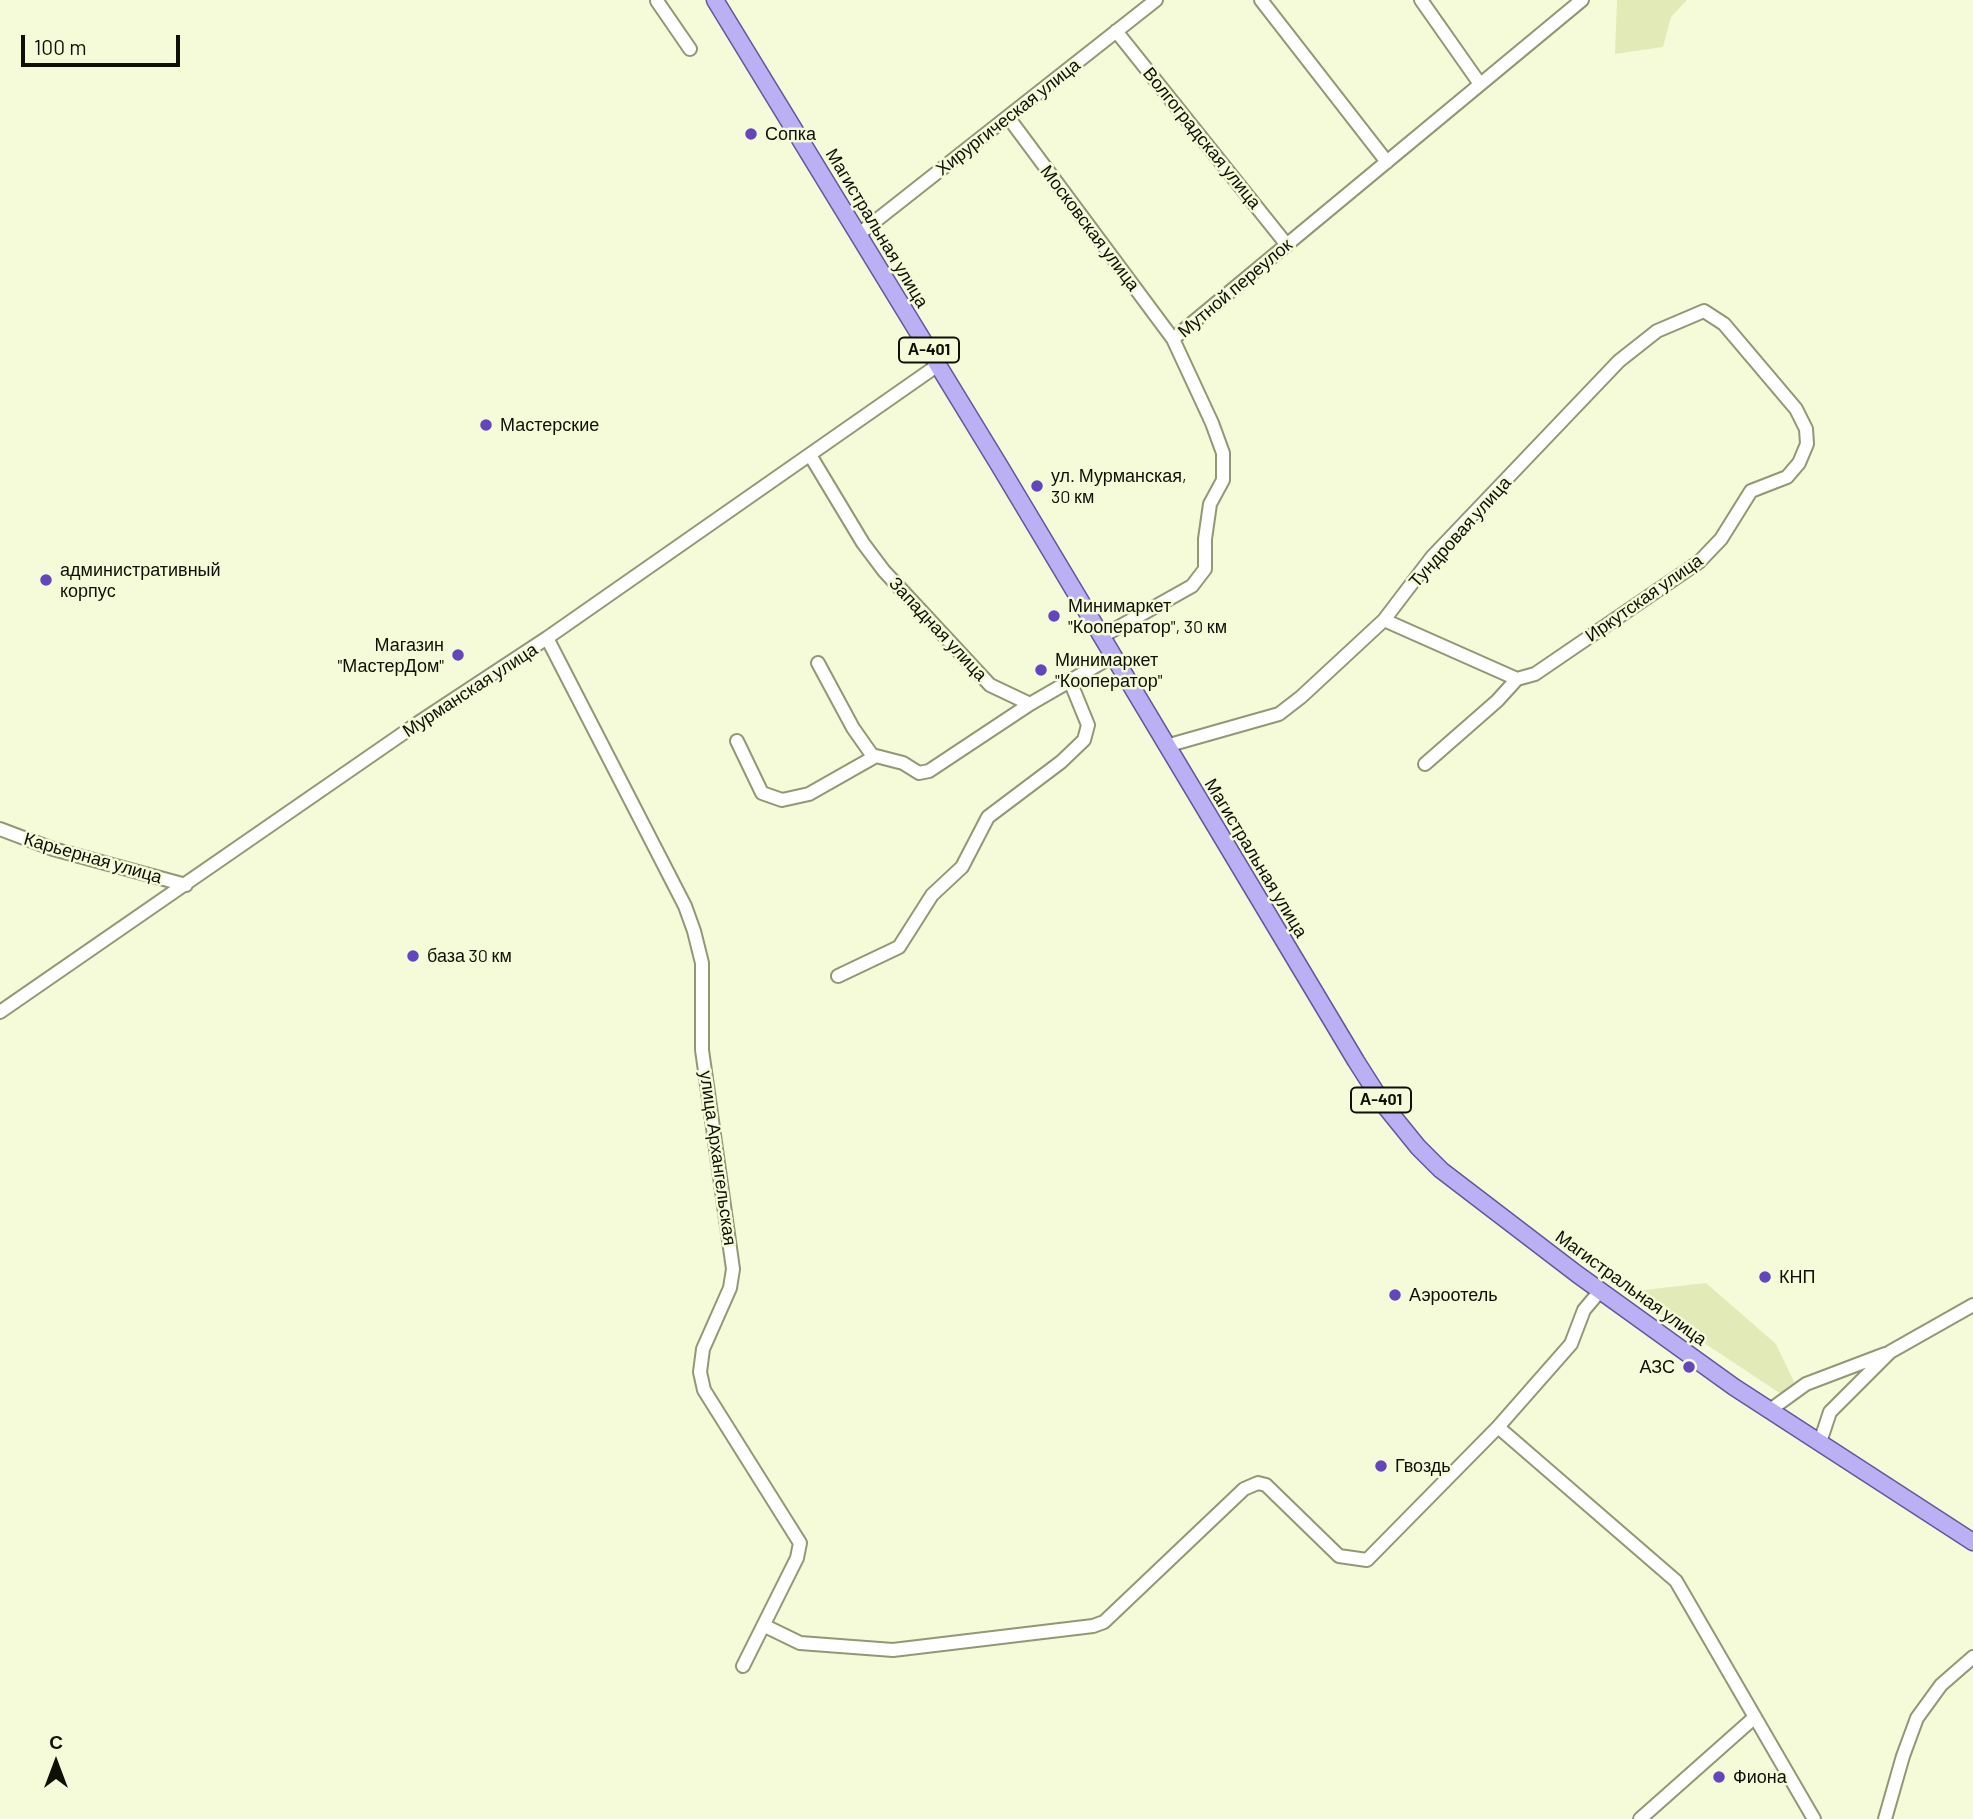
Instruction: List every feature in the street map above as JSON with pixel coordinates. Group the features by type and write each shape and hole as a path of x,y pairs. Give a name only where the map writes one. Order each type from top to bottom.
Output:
{"main road":[{"name":"Магистральная улица","path":"715,0 859,234 1356,1061 1398,1122 1441,1170 1601,1291 1770,1410 1973,1542"}],"street":[{"name":"Хирургическая улица","path":"859,234 1156,0"},
{"path":"1261,0 1387,162"},
{"path":"1421,0 1480,84"},
{"name":"Мутной переулок","path":"1101,636 1192,586 1205,569 1205,539 1210,504 1223,480 1223,453 1173,339 1582,0"},
{"path":"657,1 690,49"},
{"name":"Волгоградская улица","path":"1116,31 1287,244"},
{"name":"Московская улица","path":"1008,117 1173,339"},
{"name":"Тундровая улица","path":"1166,746 1279,714 1384,620 1432,557 1619,361 1657,331 1704,312"},
{"name":"Иркутская улица","path":"1425,764 1497,701 1517,679 1535,674 1699,562 1721,539 1751,491 1787,477 1799,463 1807,444 1806,429 1796,409 1724,324 1704,312"},
{"name":"Мурманская улица","path":"0,1012 418,723 547,639 938,365"},
{"name":"Западная улица","path":"810,455 863,543 884,571 990,685 1030,704"},
{"path":"1384,620 1517,679"},
{"name":"улица Архангельская","path":"547,639 685,906 702,963 702,1050 733,1269 730,1288 703,1349 700,1372 704,1390 800,1543 797,1558 743,1666"},
{"path":"818,663 853,728 872,755 903,763 919,773 929,771 1030,704 1113,656"},
{"path":"838,976 899,947 932,895 961,867 988,817 1061,762 1084,740 1088,725 1070,681"},
{"path":"737,741 762,793 782,800 808,794 876,756"},
{"name":"Карьерная улица","path":"0,830 54,849 186,885"},
{"path":"765,1626 800,1643 893,1650 1093,1626 1104,1622 1244,1489 1258,1483 1266,1485 1339,1556 1367,1560 1498,1427 1571,1343 1584,1310 1601,1291"},
{"path":"1770,1410 1806,1384 1890,1352 1973,1305"},
{"path":"1820,1442 1830,1412 1890,1352"},
{"path":"1498,1427 1676,1581 1814,1819"},
{"path":"1885,1819 1917,1718 1941,1685 1973,1657"},
{"path":"1640,1819 1755,1717"}],"green space":[{"path":"1617,0 1687,0 1671,17 1663,47 1615,54"},
{"path":"1706,1283 1776,1344 1795,1384 1781,1394 1647,1305 1635,1291"}],"place":[{"name":"Сопка","path":"751,134"},
{"name":"Мастерские","path":"486,425"},
{"name":"ул. Мурманская, 30 км","path":"1037,486"},
{"name":"административный корпус","path":"46,580"},
{"name":"Минимаркет \"Кооператор\", 30 км","path":"1054,616"},
{"name":"Магазин \"МастерДом\"","path":"458,655"},
{"name":"Минимаркет \"Кооператор\"","path":"1041,670"},
{"name":"база 30 км","path":"413,956"},
{"name":"КНП","path":"1765,1277"},
{"name":"Аэроотель","path":"1395,1295"},
{"name":"АЗС","path":"1689,1367"},
{"name":"Гвоздь","path":"1381,1466"},
{"name":"Фиона","path":"1719,1777"}]}
